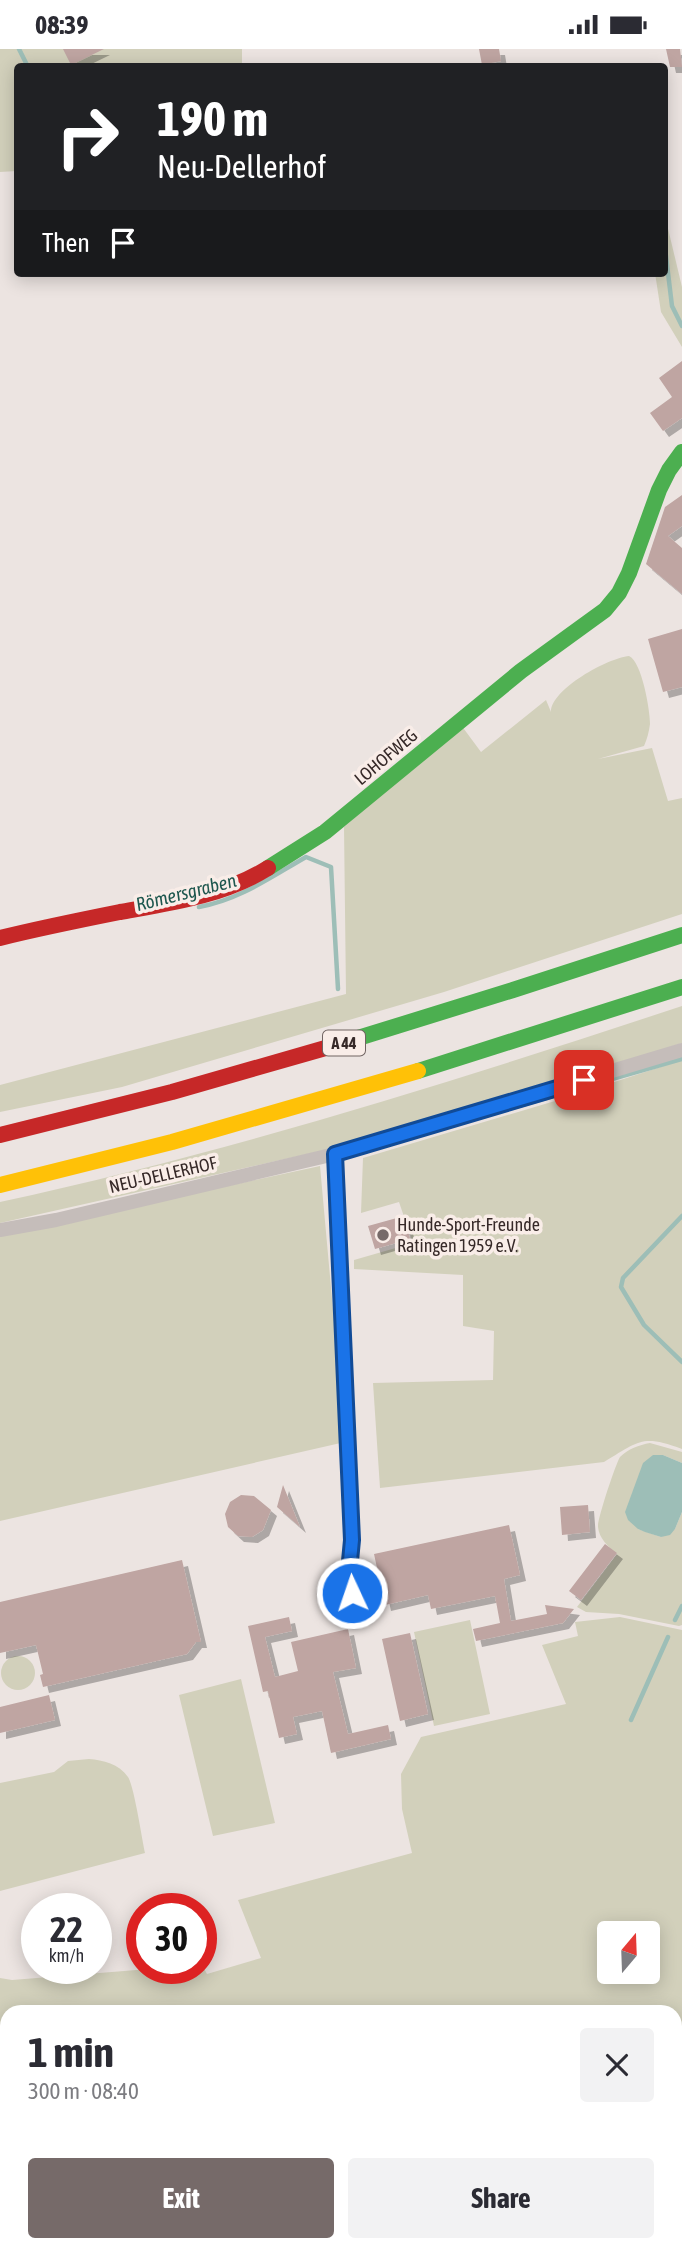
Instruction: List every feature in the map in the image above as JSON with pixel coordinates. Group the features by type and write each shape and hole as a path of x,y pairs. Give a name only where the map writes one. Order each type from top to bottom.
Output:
{"main road":[{"name":"LOHOFWEG","path":"0,938 54,925 171,905 217,892 258,874 326,832 521,671 618,598 627,582 656,492 669,468 682,452"},
{"name":"A 44","path":"0,1135 181,1090 314,1052 682,935"},
{"path":"0,1185 193,1137 371,1086 682,987"}],"street":[{"name":"NEU-DELLERHOF","path":"0,1230 57,1220 335,1154 682,1050"},
{"path":"335,1154 352,1593"}],"shaded area":[{"path":"0,49 242,49 242,63 14,63 14,171 0,172"},
{"path":"668,229 682,287 682,347 661,312 656,277 668,277"},
{"path":"629,656 638,667 647,698 650,724 647,738 644,746 598,759 652,748 668,801 682,798 682,914 444,992 122,1087 0,1112 0,1085 346,994 344,827 461,725 481,752 546,700 551,712 553,703 560,694 582,676 608,662"},
{"path":"682,1006 682,1043 633,1059 334,1148 0,1223 0,1202 258,1138 513,1061"},
{"path":"682,1060 682,1449 658,1442 641,1442 604,1462 380,1488 373,1383 493,1380 494,1331 463,1326 463,1275 354,1269 354,1260 413,1243 399,1202 361,1213 363,1158"},
{"path":"320,1166 345,1442 0,1521 0,1235"},
{"path":"650,1443 682,1452 682,1463 663,1455 653,1455 638,1529 661,1537 675,1529 682,1512 682,1625 679,1626 619,1614 586,1612 577,1607 617,1554 604,1542 598,1522 618,1461 630,1450"},
{"path":"620,1617 682,1630 682,2005 0,2005 0,1978 21,1979 21,1984 112,1984 112,1972 126,1971 126,1984 217,1984 217,1971 261,1958 238,1900 412,1853 402,1809 401,1774 421,1737 566,1704 542,1645 578,1636 575,1622"},
{"path":"470,1620 490,1714 434,1726 414,1632"},
{"path":"18,1656 30,1661 35,1673 30,1685 18,1690 6,1685 1,1673 6,1661"},
{"path":"241,1679 275,1823 213,1836 179,1695"},
{"path":"89,1759 110,1763 128,1777 145,1853 0,1891 0,1783 54,1772 68,1761"}],"water":[{"path":"653,1455 663,1455 682,1463 682,1512 670,1535 661,1537 638,1529 628,1520 625,1512 643,1463"}],"building":[{"path":"63,49 104,49 75,63 70,63"},
{"path":"479,49 499,49 501,61 482,63"},
{"path":"666,49 680,49 682,67 670,67"},
{"path":"682,361 682,418 663,431 650,413 672,397 659,378"},
{"path":"682,495 682,526 668,536 682,548 682,594 646,564 665,507"},
{"path":"682,629 682,687 663,692 648,639"},
{"name":"Hunde-Sport-Freunde Ratingen 1959 e.V.","path":"404,1216 410,1239 375,1249 368,1226"},
{"path":"283,1485 300,1527 277,1507"},
{"path":"241,1495 254,1496 271,1510 263,1530 252,1537 238,1536 228,1527 225,1514 230,1502"},
{"path":"588,1505 590,1532 562,1535 560,1507"},
{"path":"509,1525 520,1575 504,1579 511,1621 547,1614 545,1605 574,1609 563,1623 476,1641 473,1629 500,1623 495,1596 431,1609 428,1595 385,1605 374,1554"},
{"path":"605,1544 617,1553 581,1600 569,1591"},
{"path":"182,1560 201,1642 196,1642 187,1654 43,1687 40,1675 43,1674 36,1645 0,1653 0,1602"},
{"path":"289,1617 292,1631 265,1637 275,1677 298,1671 291,1642 348,1629 356,1668 333,1672 348,1734 388,1725 391,1739 331,1753 322,1711 293,1717 297,1734 279,1738 268,1691 263,1692 248,1626"},
{"path":"410,1633 428,1714 400,1721 382,1639"},
{"path":"49,1695 55,1720 0,1733 0,1707"}],"waterway":[{"path":"19,49 26,63"},
{"path":"668,273 672,306 682,326"},
{"name":"Römersgraben","path":"199,907 241,893 306,857 331,867 338,989"},
{"name":"Römersgraben","path":"515,1107 682,1059"},
{"name":"Römersgraben","path":"682,1216 623,1278 621,1287 644,1325 682,1362"},
{"name":"Römersgraben","path":"675,1620 682,1606"},
{"name":"Römersgraben","path":"631,1720 668,1637"}],"traffic: fast":[{"path":"268,868 325,832 521,671 605,610 619,593 629,573 659,490 682,452"},
{"path":"329,1047 682,935"},
{"path":"418,1071 682,987"}],"traffic: slow":[{"path":"0,1185 172,1142 418,1071"}],"traffic: jam":[{"path":"0,938 177,902 215,892 268,868"},
{"path":"0,1135 172,1092 329,1047"}],"place":[{"name":"Hunde-Sport-Freunde Ratingen 1959 e.V.","path":"383,1235"}],"route":[{"path":"352,1593 335,1154 584,1080"}]}
